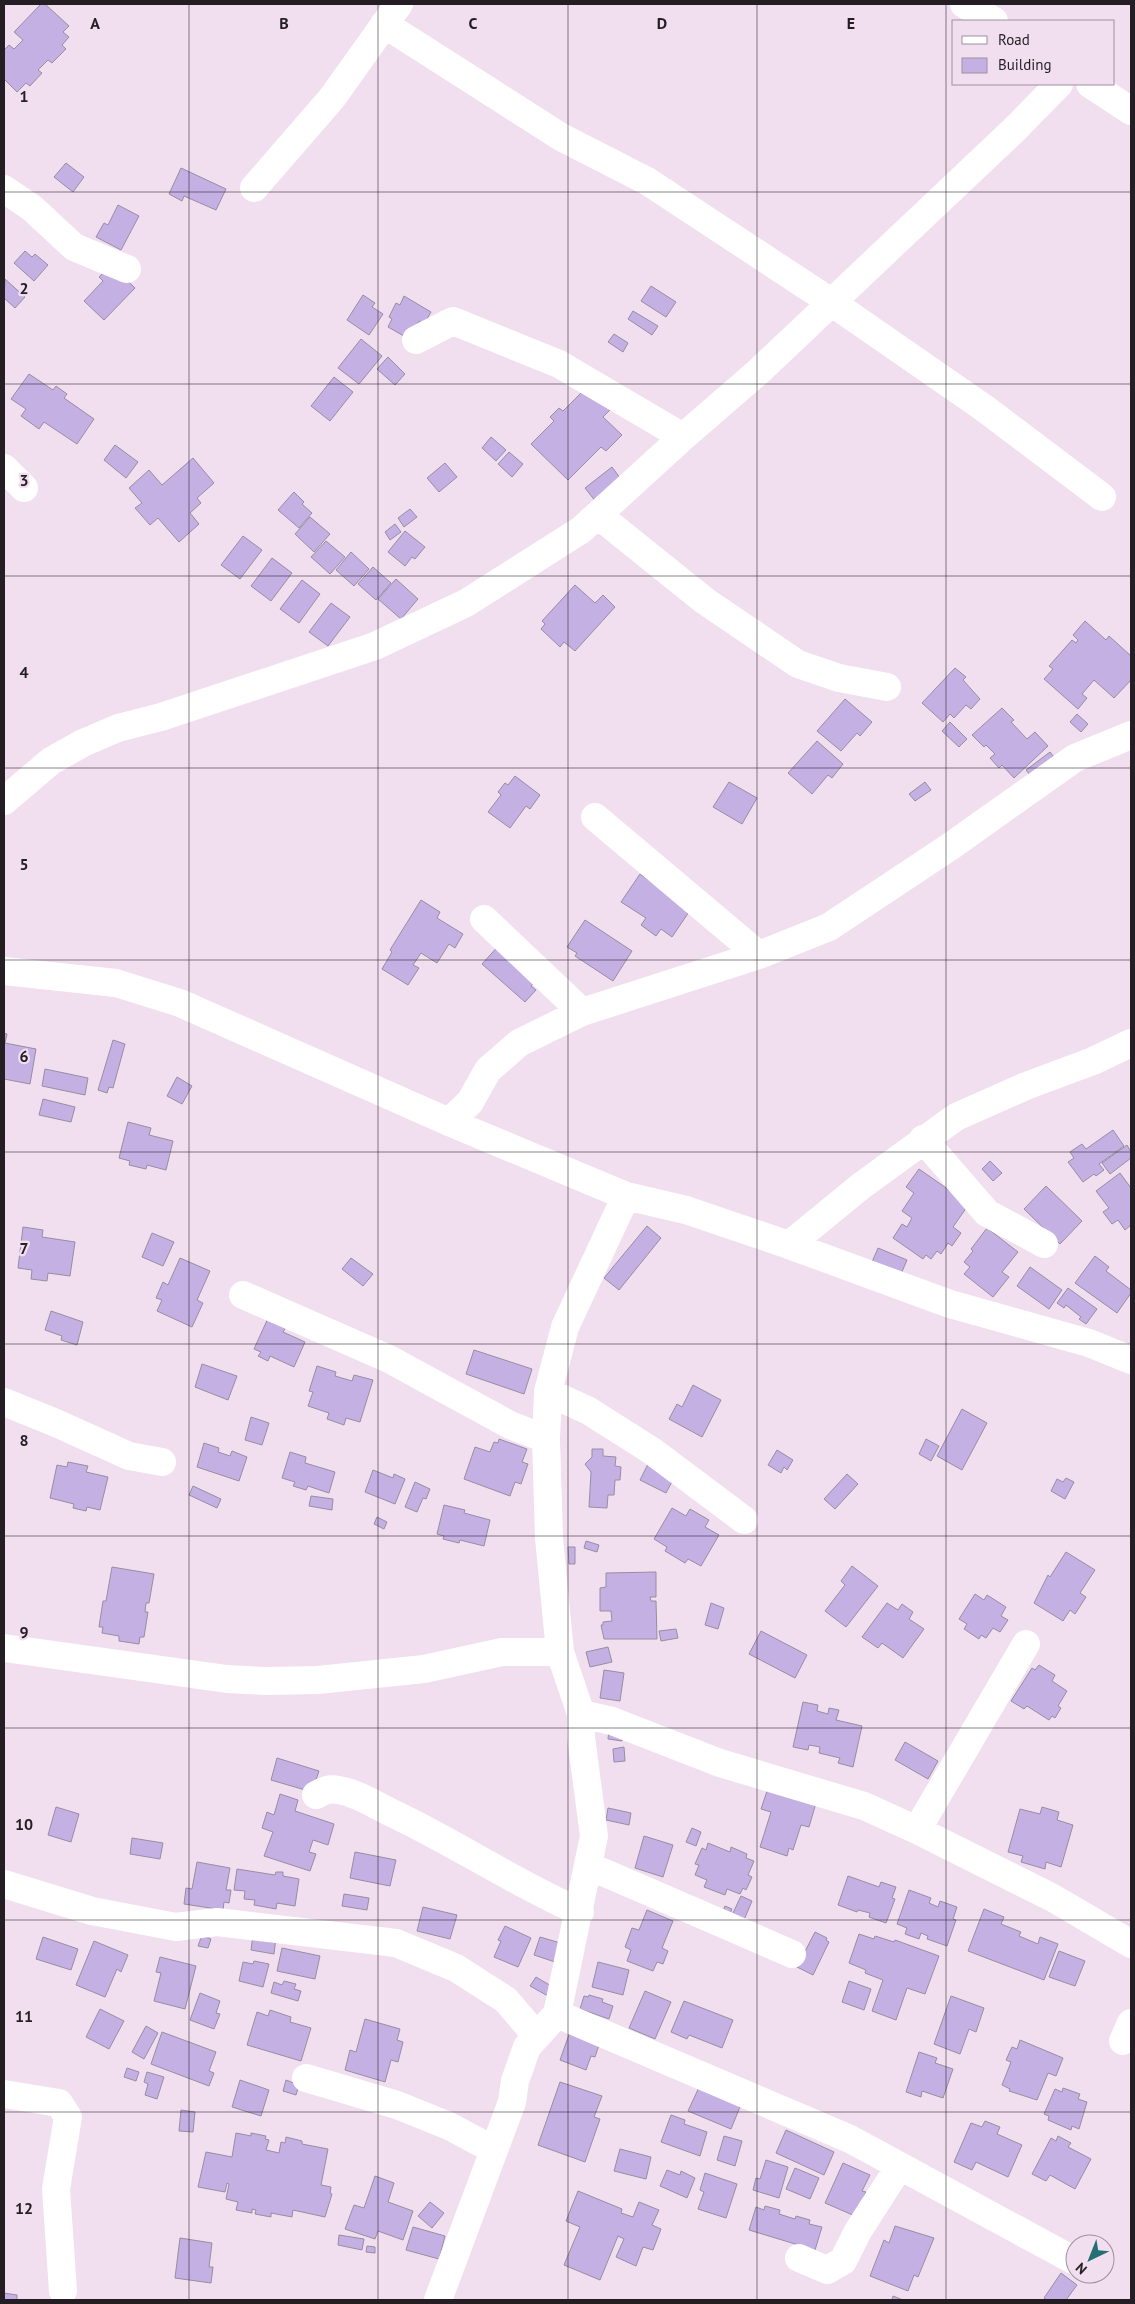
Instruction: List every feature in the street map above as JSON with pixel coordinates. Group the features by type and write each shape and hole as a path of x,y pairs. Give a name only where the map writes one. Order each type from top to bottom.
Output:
{"street":[{"path":"964,4 992,20"},
{"path":"254,188 332,98 392,14 560,137 647,181 831,302 984,408 1102,497"},
{"path":"4,801 51,761 83,743 118,728 161,717 375,646 466,603 581,530 758,372 1058,85"},
{"path":"1092,85 1126,101"},
{"path":"4,189 32,208 74,247 127,269"},
{"path":"416,340 453,320 559,364 683,437"},
{"path":"4,468 24,488"},
{"path":"598,515 704,601 798,664 839,678 887,687"},
{"path":"450,1122 470,1102 488,1070 519,1043 582,1012 759,955 829,927 951,846 1075,758 1131,735"},
{"path":"595,817 759,955"},
{"path":"484,920 582,1012"},
{"path":"4,971 116,983 180,1003 450,1122 626,1196 686,1210 789,1245 950,1304 1089,1343 1131,1360"},
{"path":"789,1245 861,1186 923,1139 956,1117 1026,1086 1093,1061 1131,1043"},
{"path":"923,1139 987,1213 1044,1244"},
{"path":"438,2300 512,2102 515,2081 527,2048 536,2035 557,2014 589,1866 594,1836 581,1737 581,1714 560,1652 549,1538 546,1439 548,1392 565,1327 626,1196"},
{"path":"243,1295 389,1359 510,1425 546,1439"},
{"path":"548,1392 589,1411 652,1451 744,1520"},
{"path":"4,1402 129,1456 162,1462"},
{"path":"917,1830 1026,1644"},
{"path":"4,1648 227,1679 265,1681 318,1680 424,1669 502,1652 560,1652"},
{"path":"581,1714 612,1721 720,1763 864,1806 917,1830 1053,1898 1131,1944"},
{"path":"316,1795 326,1790 339,1790 368,1801 442,1837 537,1893 580,1912"},
{"path":"589,1866 792,1954"},
{"path":"4,1884 92,1911 176,1927 217,1922 396,1943 456,1968 506,2000 536,2035"},
{"path":"557,2014 850,2139 1065,2256"},
{"path":"306,2078 397,2105 449,2126 494,2150"},
{"path":"4,2094 59,2103 68,2117 56,2189 64,2290"},
{"path":"799,2258 826,2270 844,2261 858,2231 899,2167"}],"building":[{"path":"41,4 45,4 69,26 63,32 69,37 62,45 66,49 52,63 48,60 38,70 42,73 30,86 26,83 17,92 4,79 4,50 9,45 14,49 23,40 14,32"},
{"path":"66,163 84,177 73,192 54,177"},
{"path":"181,168 226,189 216,210 184,196 182,201 169,194"},
{"path":"118,205 139,216 121,250 96,237 104,223 108,225"},
{"path":"25,251 32,257 35,254 48,265 34,281 14,263"},
{"path":"111,265 135,288 104,320 84,301 103,281 99,277"},
{"path":"5,279 25,297 15,308 4,298"},
{"path":"651,286 676,302 666,317 641,301"},
{"path":"363,295 375,303 372,307 383,314 369,335 347,320"},
{"path":"404,296 431,312 424,324 419,321 409,339 388,327 392,319 389,317 396,303 400,305"},
{"path":"633,311 658,326 652,335 628,319"},
{"path":"614,334 628,343 623,352 608,342"},
{"path":"361,339 382,356 359,384 338,368"},
{"path":"388,357 405,374 395,385 377,369"},
{"path":"29,374 53,390 56,386 67,394 64,398 94,419 77,444 44,422 39,429 21,416 26,409 11,399"},
{"path":"334,377 353,392 330,421 311,406"},
{"path":"588,386 611,409 603,417 622,435 606,451 601,447 568,480 531,444 554,421 550,417 559,408 563,411"},
{"path":"491,437 506,450 496,461 482,448"},
{"path":"115,445 138,462 126,478 104,460"},
{"path":"509,452 523,464 512,477 498,464"},
{"path":"193,458 214,483 197,498 201,503 190,513 199,524 179,542 158,518 150,525 135,508 142,503 129,488 149,470 162,485"},
{"path":"445,463 457,477 439,492 427,478"},
{"path":"612,467 623,482 596,502 585,488"},
{"path":"294,492 304,502 302,504 312,513 299,528 278,510"},
{"path":"410,509 417,517 404,527 398,518"},
{"path":"310,517 330,534 314,552 295,534"},
{"path":"395,524 401,532 390,540 385,532"},
{"path":"405,531 425,547 415,559 412,557 405,566 388,552"},
{"path":"243,536 262,550 240,579 221,565"},
{"path":"326,541 345,557 330,574 311,557"},
{"path":"351,552 369,569 354,586 336,570"},
{"path":"272,558 292,573 271,601 251,586"},
{"path":"373,567 391,583 376,600 358,584"},
{"path":"396,579 418,599 401,619 378,599"},
{"path":"302,580 320,594 299,623 280,609"},
{"path":"575,585 595,603 603,595 615,607 575,651 564,642 560,647 541,629 545,624 542,621"},
{"path":"331,603 350,617 328,646 309,632"},
{"path":"1085,621 1106,640 1109,636 1131,656 1131,680 1114,698 1094,680 1082,694 1087,698 1078,709 1044,679 1053,669 1049,666 1072,640 1076,643 1078,640 1073,635"},
{"path":"955,668 966,677 963,680 980,699 971,709 966,705 954,718 950,714 943,722 922,703"},
{"path":"845,699 872,722 860,736 857,733 841,751 817,731"},
{"path":"1002,708 1014,720 1011,722 1027,739 1035,732 1048,746 1014,778 1002,765 999,768 990,758 995,754 986,745 984,747 972,735"},
{"path":"1077,714 1088,724 1081,732 1070,722"},
{"path":"950,722 967,739 959,747 942,731"},
{"path":"817,741 843,764 832,778 828,775 812,794 788,773"},
{"path":"1050,752 1058,762 1034,780 1026,770"},
{"path":"515,776 540,795 530,809 526,806 510,828 488,812 501,795 498,792 505,783 508,785"},
{"path":"729,782 757,798 742,824 713,807"},
{"path":"925,782 931,790 915,801 909,794"},
{"path":"640,874 691,909 672,937 661,929 656,936 641,925 646,918 621,902"},
{"path":"421,900 440,912 437,918 463,934 455,948 449,944 437,963 421,953 413,965 419,968 408,985 382,969 392,952 390,950"},
{"path":"585,920 632,951 613,981 575,956 577,953 567,947"},
{"path":"501,943 539,977 531,986 536,990 525,1002 482,964"},
{"path":"4,1033 7,1034 5,1043 36,1049 30,1084 4,1079"},
{"path":"113,1040 125,1044 113,1088 109,1087 107,1093 98,1090"},
{"path":"45,1069 88,1078 85,1095 42,1086"},
{"path":"177,1077 192,1086 182,1104 167,1096"},
{"path":"43,1099 75,1107 71,1122 39,1115"},
{"path":"128,1122 151,1128 149,1135 173,1141 166,1170 147,1165 146,1169 129,1165 130,1161 119,1158"},
{"path":"1113,1130 1124,1146 1099,1164 1104,1170 1083,1182 1068,1162 1074,1158 1070,1152 1082,1144 1086,1149"},
{"path":"1127,1145 1131,1152 1131,1158 1110,1174 1102,1163"},
{"path":"990,1161 1002,1173 993,1181 982,1169"},
{"path":"919,1169 969,1204 953,1227 961,1233 952,1246 948,1243 941,1254 937,1251 931,1259 926,1255 923,1259 893,1238 902,1224 907,1227 912,1218 902,1211 914,1193 906,1187"},
{"path":"1120,1173 1131,1188 1131,1225 1125,1230 1118,1220 1112,1224 1103,1212 1109,1208 1096,1191"},
{"path":"1046,1186 1082,1221 1060,1244 1024,1209"},
{"path":"647,1226 661,1238 619,1290 604,1278"},
{"path":"23,1227 43,1230 42,1237 75,1242 70,1276 48,1273 47,1281 31,1279 32,1270 18,1268"},
{"path":"987,1228 1018,1252 1002,1272 1009,1277 993,1297 964,1274 970,1267 964,1262"},
{"path":"152,1233 174,1242 163,1266 142,1257"},
{"path":"878,1248 907,1260 901,1274 872,1262"},
{"path":"1095,1256 1109,1267 1106,1271 1131,1290 1131,1293 1117,1313 1075,1283"},
{"path":"180,1258 210,1271 197,1300 203,1303 192,1327 157,1311 162,1300 156,1298 163,1282 168,1285"},
{"path":"351,1258 373,1274 363,1286 342,1269"},
{"path":"1030,1267 1062,1290 1049,1309 1017,1286"},
{"path":"1068,1288 1097,1309 1086,1324 1079,1319 1081,1317 1066,1305 1064,1308 1057,1303"},
{"path":"51,1311 83,1322 77,1345 61,1340 62,1336 45,1330"},
{"path":"269,1316 287,1325 283,1332 305,1342 294,1367 270,1356 268,1361 258,1356 261,1352 254,1349"},
{"path":"474,1350 532,1369 524,1394 466,1374"},
{"path":"202,1364 237,1376 228,1400 195,1387"},
{"path":"317,1366 336,1372 335,1376 352,1381 354,1375 373,1380 360,1422 346,1418 344,1425 327,1419 329,1413 308,1406 313,1392 309,1391"},
{"path":"693,1385 721,1400 702,1437 669,1419 677,1404 682,1407"},
{"path":"962,1409 987,1423 962,1470 937,1456"},
{"path":"251,1417 269,1423 262,1445 245,1440"},
{"path":"499,1439 527,1449 522,1462 528,1464 521,1484 515,1482 510,1496 464,1479 475,1447 490,1452 494,1442 498,1443"},
{"path":"926,1439 939,1446 931,1461 919,1454"},
{"path":"204,1443 219,1448 218,1452 230,1456 232,1451 247,1457 239,1481 197,1467"},
{"path":"592,1449 603,1449 603,1456 616,1457 615,1466 621,1467 620,1480 615,1480 614,1495 608,1495 607,1508 589,1507 591,1472 585,1464 592,1457"},
{"path":"777,1450 793,1460 787,1470 784,1467 781,1473 768,1465"},
{"path":"290,1452 306,1457 305,1463 335,1472 329,1493 308,1486 306,1490 293,1486 295,1482 282,1478"},
{"path":"68,1462 88,1466 86,1472 108,1477 100,1510 87,1507 86,1511 73,1508 74,1504 50,1498 57,1465 67,1467"},
{"path":"648,1464 674,1478 666,1493 640,1480"},
{"path":"373,1470 393,1478 394,1474 405,1479 395,1504 365,1492"},
{"path":"847,1474 858,1484 835,1509 824,1499"},
{"path":"1066,1478 1074,1482 1065,1499 1051,1491 1057,1479 1063,1482"},
{"path":"415,1482 430,1489 426,1499 423,1498 417,1512 405,1507"},
{"path":"193,1486 221,1499 217,1508 189,1495"},
{"path":"311,1496 333,1499 332,1510 309,1506"},
{"path":"444,1505 465,1510 464,1513 490,1520 484,1546 460,1540 459,1543 443,1539 444,1536 437,1534"},
{"path":"672,1508 686,1516 690,1509 709,1520 705,1527 719,1535 701,1566 688,1559 685,1563 665,1551 667,1547 654,1539"},
{"path":"377,1517 387,1522 384,1529 374,1524"},
{"path":"586,1541 599,1545 597,1552 584,1548"},
{"path":"568,1547 575,1547 575,1564 569,1564"},
{"path":"1066,1552 1095,1570 1080,1593 1086,1597 1075,1614 1070,1610 1063,1621 1034,1603 1048,1575 1050,1577"},
{"path":"852,1566 878,1586 846,1627 825,1611 845,1585 841,1581"},
{"path":"112,1567 154,1574 149,1603 146,1603 145,1612 148,1612 144,1637 140,1637 139,1644 119,1641 119,1636 102,1633 103,1627 99,1627 103,1601 106,1601"},
{"path":"656,1572 656,1597 650,1597 651,1601 656,1601 657,1639 604,1639 601,1625 603,1625 603,1622 612,1621 611,1611 600,1611 600,1588 606,1587 606,1573"},
{"path":"975,1594 984,1600 987,1595 1006,1607 1001,1616 1008,1620 1000,1632 993,1628 986,1638 981,1635 979,1639 964,1629 967,1624 959,1619"},
{"path":"711,1603 724,1608 718,1629 705,1625"},
{"path":"887,1603 898,1610 902,1604 913,1612 909,1619 924,1629 903,1658 882,1643 878,1648 862,1637"},
{"path":"676,1629 678,1638 661,1641 659,1631"},
{"path":"761,1631 807,1655 795,1678 749,1654"},
{"path":"608,1647 612,1662 590,1667 586,1652"},
{"path":"1039,1665 1055,1675 1052,1681 1067,1691 1058,1706 1061,1708 1055,1718 1052,1716 1049,1720 1027,1706 1024,1709 1011,1701 1032,1668 1035,1670"},
{"path":"604,1670 624,1673 620,1701 600,1698"},
{"path":"803,1702 818,1705 817,1711 828,1714 829,1708 839,1710 836,1720 862,1726 853,1767 838,1763 840,1758 819,1753 820,1747 809,1745 808,1750 793,1747"},
{"path":"609,1728 623,1730 622,1741 608,1739"},
{"path":"905,1742 938,1761 928,1779 895,1760"},
{"path":"624,1747 625,1761 614,1762 613,1749"},
{"path":"277,1758 319,1771 312,1792 271,1780"},
{"path":"768,1788 816,1803 809,1827 801,1825 793,1850 789,1848 787,1856 760,1847 771,1812 761,1809"},
{"path":"280,1794 298,1800 295,1811 334,1824 328,1845 313,1840 309,1852 316,1854 310,1871 264,1856 273,1832 262,1828 267,1812 274,1815"},
{"path":"56,1807 79,1814 71,1842 48,1835"},
{"path":"1042,1807 1059,1812 1057,1820 1073,1825 1061,1867 1046,1862 1045,1869 1021,1862 1023,1856 1008,1852 1020,1809 1040,1814"},
{"path":"608,1808 631,1813 629,1825 606,1820"},
{"path":"692,1828 701,1832 696,1846 686,1842"},
{"path":"644,1836 673,1845 663,1877 635,1868"},
{"path":"132,1838 163,1843 160,1859 130,1854"},
{"path":"708,1843 730,1852 731,1847 747,1854 746,1858 754,1861 748,1875 752,1877 746,1890 743,1888 740,1894 727,1889 725,1895 704,1887 707,1880 695,1875 699,1865 695,1864 702,1848 706,1850"},
{"path":"355,1852 396,1860 390,1886 350,1878"},
{"path":"197,1862 230,1868 226,1890 231,1890 229,1903 224,1902 223,1910 184,1904 186,1888 192,1889"},
{"path":"237,1869 275,1875 276,1872 283,1872 283,1876 299,1879 295,1906 277,1903 276,1909 254,1905 255,1900 244,1899 245,1891 234,1890"},
{"path":"848,1876 879,1887 881,1882 896,1887 892,1898 895,1899 886,1923 869,1917 870,1913 858,1910 857,1912 838,1905"},
{"path":"909,1890 931,1898 929,1903 938,1907 940,1901 957,1907 953,1919 956,1920 947,1946 927,1939 928,1936 921,1933 919,1939 905,1934 907,1928 897,1924"},
{"path":"344,1894 369,1898 367,1910 342,1906"},
{"path":"741,1896 752,1901 744,1920 732,1915"},
{"path":"725,1906 732,1909 730,1914 723,1911"},
{"path":"423,1907 457,1915 450,1939 417,1931"},
{"path":"984,1909 1004,1917 1001,1924 1021,1932 1019,1936 1038,1944 1040,1937 1058,1944 1044,1980 968,1951"},
{"path":"647,1910 673,1921 662,1948 668,1951 663,1964 657,1962 653,1971 627,1961 631,1950 625,1947 632,1928 639,1930"},
{"path":"505,1926 531,1938 518,1967 494,1957 501,1941 498,1940"},
{"path":"815,1932 827,1938 826,1940 829,1942 813,1975 797,1967"},
{"path":"253,1934 276,1937 274,1954 251,1950"},
{"path":"859,1934 874,1939 875,1936 894,1942 895,1940 939,1956 925,1994 907,1988 896,2020 872,2011 883,1980 865,1973 866,1970 849,1963"},
{"path":"202,1935 211,1939 208,1948 198,1946"},
{"path":"43,1937 78,1949 71,1970 36,1959"},
{"path":"540,1937 567,1945 561,1964 534,1955"},
{"path":"94,1941 128,1955 121,1972 117,1969 105,1997 76,1985"},
{"path":"282,1948 320,1956 315,1979 277,1971"},
{"path":"1059,1951 1085,1961 1075,1986 1049,1977"},
{"path":"160,1957 196,1966 185,2009 154,2001 161,1973 156,1972"},
{"path":"254,1961 269,1964 263,1987 239,1981 243,1962 253,1964"},
{"path":"598,1962 629,1970 623,1995 592,1987"},
{"path":"536,1977 553,1987 548,1996 530,1986"},
{"path":"284,1981 296,1984 294,1989 301,1991 298,2001 271,1993 274,1982 282,1985"},
{"path":"849,1981 871,1989 864,2010 842,2002"},
{"path":"645,1991 671,2002 655,2039 629,2028"},
{"path":"200,1993 220,2001 216,2013 220,2014 214,2029 190,2020"},
{"path":"589,1995 603,1999 602,2002 613,2006 609,2019 580,2009 584,1996 588,1997"},
{"path":"951,1996 984,2008 976,2032 969,2029 960,2054 934,2044"},
{"path":"684,2001 733,2020 722,2048 689,2035 687,2039 671,2032"},
{"path":"100,2009 124,2021 109,2049 86,2037"},
{"path":"270,2010 291,2017 290,2022 311,2028 301,2061 247,2045 257,2012 268,2016"},
{"path":"365,2019 400,2029 397,2040 403,2042 398,2062 391,2060 385,2082 345,2070 350,2050 356,2052"},
{"path":"146,2026 158,2033 144,2059 132,2052"},
{"path":"571,2029 599,2045 595,2057 591,2056 586,2070 560,2060"},
{"path":"162,2032 216,2052 209,2071 214,2073 209,2086 151,2064"},
{"path":"1020,2040 1063,2058 1056,2076 1048,2073 1037,2100 1009,2091 1010,2089 1002,2085 1011,2062 1006,2060 1012,2047 1017,2049"},
{"path":"919,2052 937,2058 935,2063 953,2069 943,2098 922,2091 921,2097 906,2092"},
{"path":"127,2068 139,2072 136,2081 124,2077"},
{"path":"147,2072 164,2077 157,2099 145,2095 148,2084 144,2082"},
{"path":"240,2080 269,2090 261,2116 232,2107"},
{"path":"286,2080 299,2085 296,2095 283,2091"},
{"path":"560,2082 602,2096 594,2117 600,2119 585,2162 538,2145"},
{"path":"701,2083 742,2102 731,2129 688,2111"},
{"path":"1063,2088 1080,2094 1078,2099 1087,2102 1079,2129 1072,2126 1071,2130 1048,2120 1049,2116 1044,2114 1055,2089 1062,2092"},
{"path":"181,2110 195,2112 193,2132 179,2131"},
{"path":"671,2115 685,2120 684,2124 707,2132 700,2156 661,2142"},
{"path":"985,2121 1000,2127 997,2134 1022,2145 1008,2177 976,2162 972,2170 954,2162 971,2123 982,2127"},
{"path":"786,2130 834,2152 824,2175 776,2153"},
{"path":"236,2133 266,2136 265,2139 269,2140 266,2150 279,2153 281,2142 285,2143 286,2137 302,2141 302,2144 328,2149 321,2185 331,2187 330,2193 332,2194 325,2217 293,2210 292,2217 271,2213 271,2217 255,2214 256,2210 252,2209 252,2213 236,2210 238,2202 226,2199 229,2184 227,2183 225,2192 198,2187 206,2152 232,2157"},
{"path":"724,2136 742,2141 735,2166 717,2160"},
{"path":"1058,2136 1071,2143 1068,2147 1091,2159 1075,2189 1050,2175 1046,2181 1032,2174 1051,2138 1056,2141"},
{"path":"620,2149 651,2157 646,2179 614,2171"},
{"path":"766,2160 788,2167 779,2198 753,2190 756,2178 760,2179"},
{"path":"843,2163 870,2175 862,2191 866,2192 855,2216 825,2203"},
{"path":"795,2168 819,2178 810,2199 786,2189"},
{"path":"667,2170 680,2175 681,2171 695,2178 687,2198 660,2186"},
{"path":"705,2173 737,2184 726,2218 698,2209 704,2192 700,2190"},
{"path":"375,2176 394,2183 388,2202 413,2211 403,2240 378,2231 375,2239 345,2229 354,2205 364,2208"},
{"path":"578,2191 622,2209 621,2213 633,2217 639,2202 659,2210 652,2225 661,2229 653,2250 643,2247 636,2266 616,2257 624,2239 618,2236 600,2280 564,2265 580,2227 566,2221"},
{"path":"430,2202 444,2213 432,2228 418,2216"},
{"path":"765,2206 780,2210 779,2214 795,2219 796,2216 810,2220 809,2224 822,2227 815,2250 749,2230 756,2207 764,2210"},
{"path":"895,2226 934,2238 918,2277 914,2275 908,2291 870,2276 884,2240 889,2243"},
{"path":"413,2227 445,2236 439,2259 406,2250"},
{"path":"339,2235 364,2239 362,2250 338,2245"},
{"path":"180,2238 212,2243 209,2267 213,2267 211,2283 175,2278"},
{"path":"367,2246 375,2247 375,2253 366,2252"},
{"path":"1061,2273 1065,2276 1065,2284 1077,2285 1066,2300 1047,2300 1044,2298"},
{"path":"4,2293 17,2295 17,2300 4,2300"},
{"path":"893,2296 903,2300 892,2300"}]}
